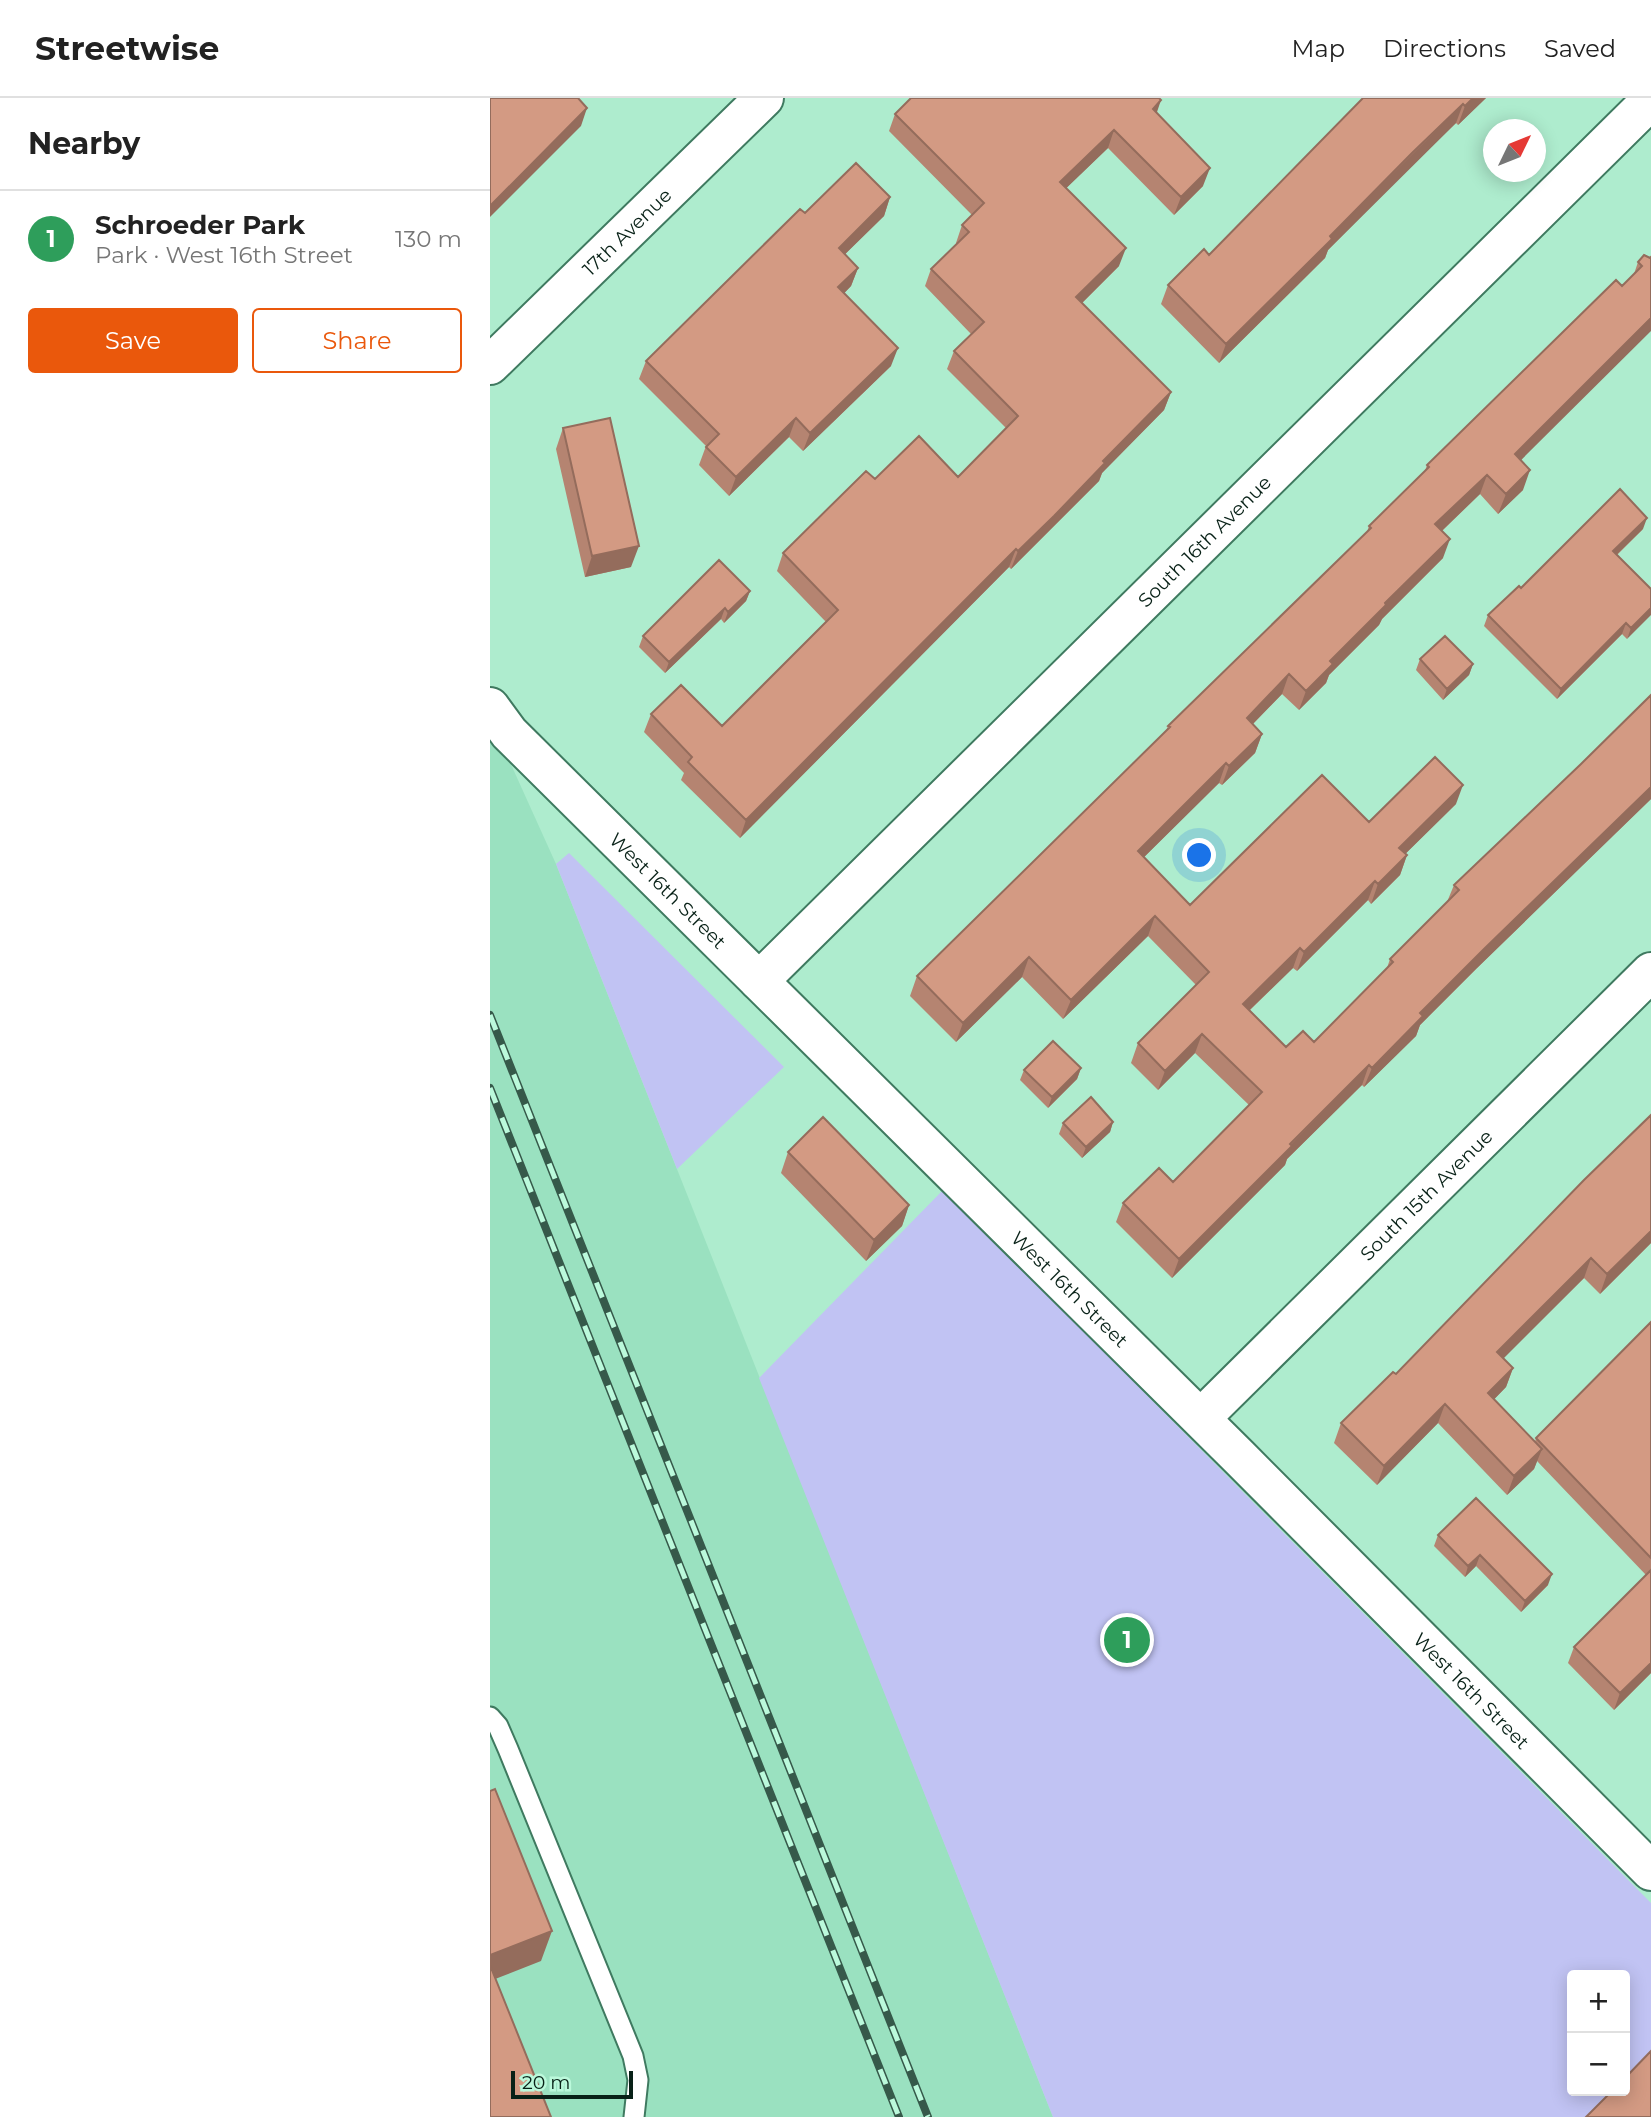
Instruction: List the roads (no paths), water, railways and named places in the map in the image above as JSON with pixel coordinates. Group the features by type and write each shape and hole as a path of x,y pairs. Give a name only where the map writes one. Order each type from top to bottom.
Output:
{"street":[{"name":"17th Avenue","path":"490,365 764,98"},
{"name":"South 16th Avenue","path":"759,981 1646,104"},
{"name":"West 16th Street","path":"490,707 509,733 1647,1859"},
{"name":"South 15th Avenue","path":"1201,1418 1651,972"}],"lane":[{"path":"490,1717 498,1726 508,1749 633,2056 638,2080 634,2117"}],"railway":[{"path":"490,1015 928,2117"},
{"path":"490,1088 899,2117"}],"place":[{"name":"Schroeder Park","path":"1127,1640"}]}
